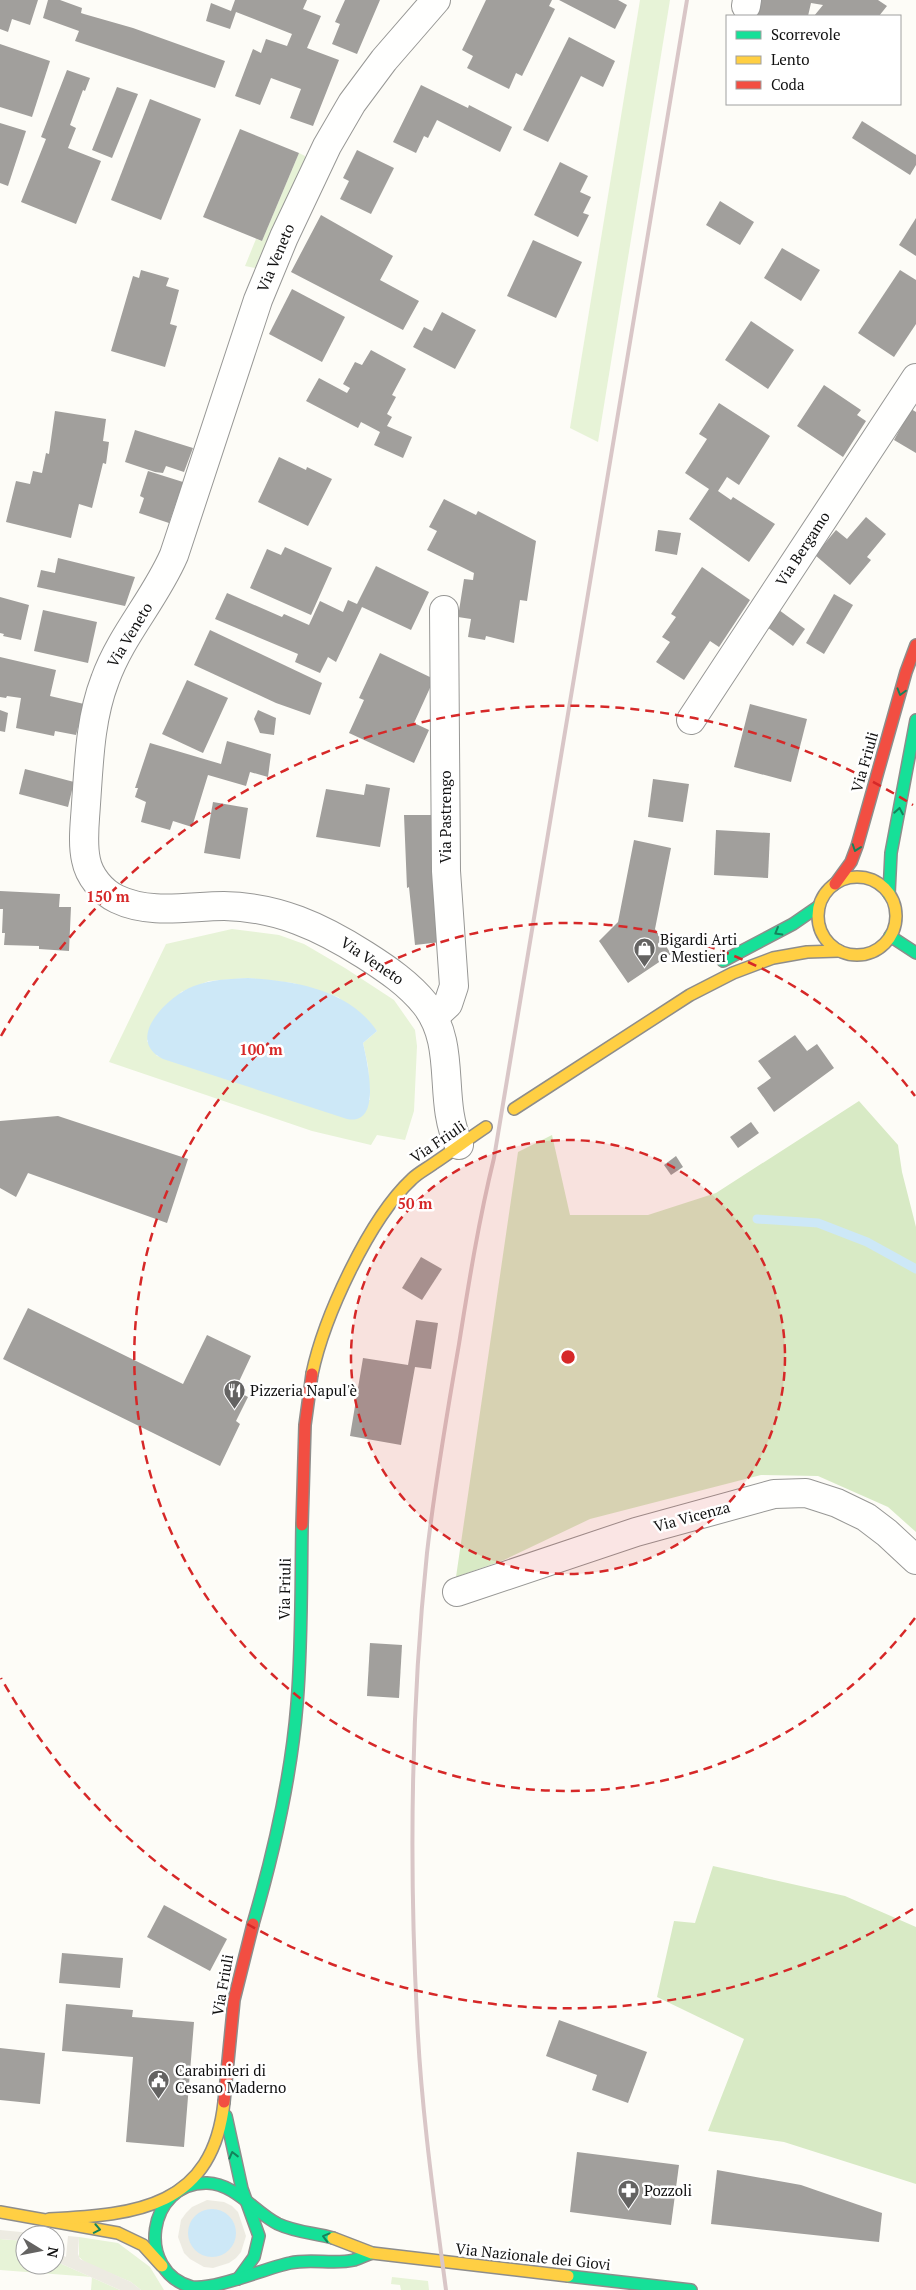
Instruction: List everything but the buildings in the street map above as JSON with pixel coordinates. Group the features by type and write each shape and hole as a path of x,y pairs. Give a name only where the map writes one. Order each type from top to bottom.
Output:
{"street":[{"name":"Via Veneto","path":"430,1 352,103 327,146 270,267 174,555 157,591 118,651 104,682 92,739 84,838 89,869 102,889 115,898 150,908 242,907 273,911 330,933 394,975 414,991 434,1017 443,1039 451,1125 459,1145"},
{"name":"Via Bergamo","path":"691,720 916,378"},
{"name":"Via Pastrengo","path":"434,1017 448,1004 454,986 446,871 444,610"},
{"name":"Via Friuli","path":"835,884 851,862 857,846 906,672 916,645"},
{"path":"889,894 880,885 861,877 851,877 835,884 825,894 819,906 818,922 822,934 832,947 852,954 868,953 880,947 890,936 895,915 889,894 892,853 916,720"},
{"path":"690,995 723,961 793,924 819,906"},
{"path":"890,936 916,953"},
{"path":"514,1109 690,995 733,973 773,958 806,952 839,950"},
{"name":"Via Friuli","path":"246,2201 232,2153 225,2109 227,2056 235,1994 247,1938 285,1803 294,1732 300,1650 304,1454 310,1382 322,1338 358,1257 385,1214 417,1173 428,1168 486,1127"},
{"name":"Via Vicenza","path":"456,1592 636,1532 774,1494 806,1493 852,1510 866,1517 887,1533 916,1560"},
{"name":"Via Friuli","path":"176,2193 192,2181 207,2160 220,2130 225,2109"},
{"path":"49,2219 97,2217 120,2213 160,2202 190,2186 205,2183 220,2185 234,2191 273,2221 288,2228 337,2240 372,2253"},
{"path":"169,2280 157,2256 153,2238 156,2221 163,2205 176,2193"},
{"path":"234,2284 252,2262 259,2242 257,2220 246,2201"},
{"path":"0,2212 49,2219 118,2233 143,2245 169,2280 178,2281 192,2288 208,2289 234,2284 283,2264 313,2260 354,2260 372,2253"},
{"name":"Via Nazionale dei Giovi","path":"372,2253 691,2290"}],"green space":[{"path":"640,0 670,0 598,442 570,428"},
{"path":"299,153 305,156 305,159 255,268 245,266 256,239 262,241"},
{"path":"232,929 279,935 304,944 394,1000 415,1030 417,1046 414,1111 405,1140 377,1135 371,1145 312,1131 109,1062 166,944","holes":["248,978 293,983 338,997 377,1031 363,1043 368,1066 370,1100 157,1056 147,1041 181,992 209,981"]},
{"path":"859,1101 898,1145 902,1172 916,1227 916,1532 888,1507 818,1476 761,1475 590,1519 504,1560 456,1577 518,1152 552,1135 570,1215 648,1215 716,1193"},
{"path":"713,1866 845,1896 916,1927 916,2184 784,2142 708,2131 744,2039 657,1997 674,1921 695,1923"},
{"path":"79,2237 118,2243 150,2267 164,2290 141,2290 131,2282 86,2263 79,2257"},
{"path":"0,2239 15,2240 15,2271 0,2270"},
{"path":"65,2265 91,2277 65,2275"},
{"path":"92,2277 120,2290 91,2290"},
{"path":"392,2277 428,2281 429,2290 401,2290 400,2285 391,2284"}],"shaded area":[{"path":"207,2200 224,2202 232,2206 238,2212 246,2236 241,2252 236,2258 229,2263 213,2268 204,2267 190,2259 184,2253 178,2237 181,2220 186,2213 192,2207"},
{"path":"0,2230 15,2231 15,2240 0,2239"},
{"path":"68,2236 79,2237 78,2254 80,2259 131,2282 141,2290 120,2290 65,2265"}],"water":[{"path":"248,978 302,985 320,990 351,1005 365,1017 377,1031 363,1043 370,1090 369,1103 365,1113 358,1118 347,1119 163,1059 152,1050 147,1040 149,1029 154,1018 173,998 194,986 207,982"},
{"path":"212,2209 221,2211 229,2216 234,2224 236,2233 234,2242 229,2250 221,2255 212,2257 203,2255 195,2250 190,2242 188,2233 190,2224 195,2216 203,2211"}],"waterway":[{"path":"757,1219 818,1223 867,1242 916,1269"}],"railway":[{"path":"446,2290 428,2154 414,1959 413,1785 418,1669 427,1553 467,1297 479,1227 494,1158 687,0"}],"traffic: fast":[{"path":"889,894 891,853 916,720"},
{"path":"723,961 793,924 819,906"},
{"path":"890,936 916,953"},
{"path":"253,1924 281,1815 291,1760 300,1659 302,1525"},
{"path":"226,2116 242,2189 259,2236 254,2257 238,2279"},
{"path":"333,2238 284,2227 269,2219 236,2193 227,2188 207,2183 187,2187 171,2197 161,2212 156,2229 156,2247 162,2264 174,2278 192,2287 227,2282 290,2263 306,2261 339,2262 354,2260 372,2253"},
{"path":"568,2276 691,2290"}],"traffic: slow":[{"path":"857,877 872,880 884,889 893,901 896,916 893,931 884,943 872,952 857,955 842,952 830,943 821,931 818,916 821,901 830,889 842,880 857,877"},
{"path":"514,1109 690,995 733,973 773,958 807,952 839,951"},
{"path":"312,1374 327,1325 350,1270 380,1218 414,1177 486,1127"},
{"path":"49,2219 112,2214 140,2208 165,2198 187,2184 204,2164 217,2137 224,2102"},
{"path":"0,2212 118,2233 143,2245 162,2266"},
{"path":"333,2238 372,2253 568,2276"}],"traffic: jam":[{"path":"835,884 851,862 857,846 906,672 916,645"},
{"path":"302,1525 305,1425 312,1374"},
{"path":"224,2102 234,2000 253,1924"}],"place":[{"name":"Bigardi Arti e Mestieri","path":"644,968"},
{"name":"Pizzeria Napul'è","path":"234,1410"},
{"name":"Carabinieri di Cesano Maderno","path":"159,2099"},
{"name":"Pozzoli","path":"628,2210"}]}
